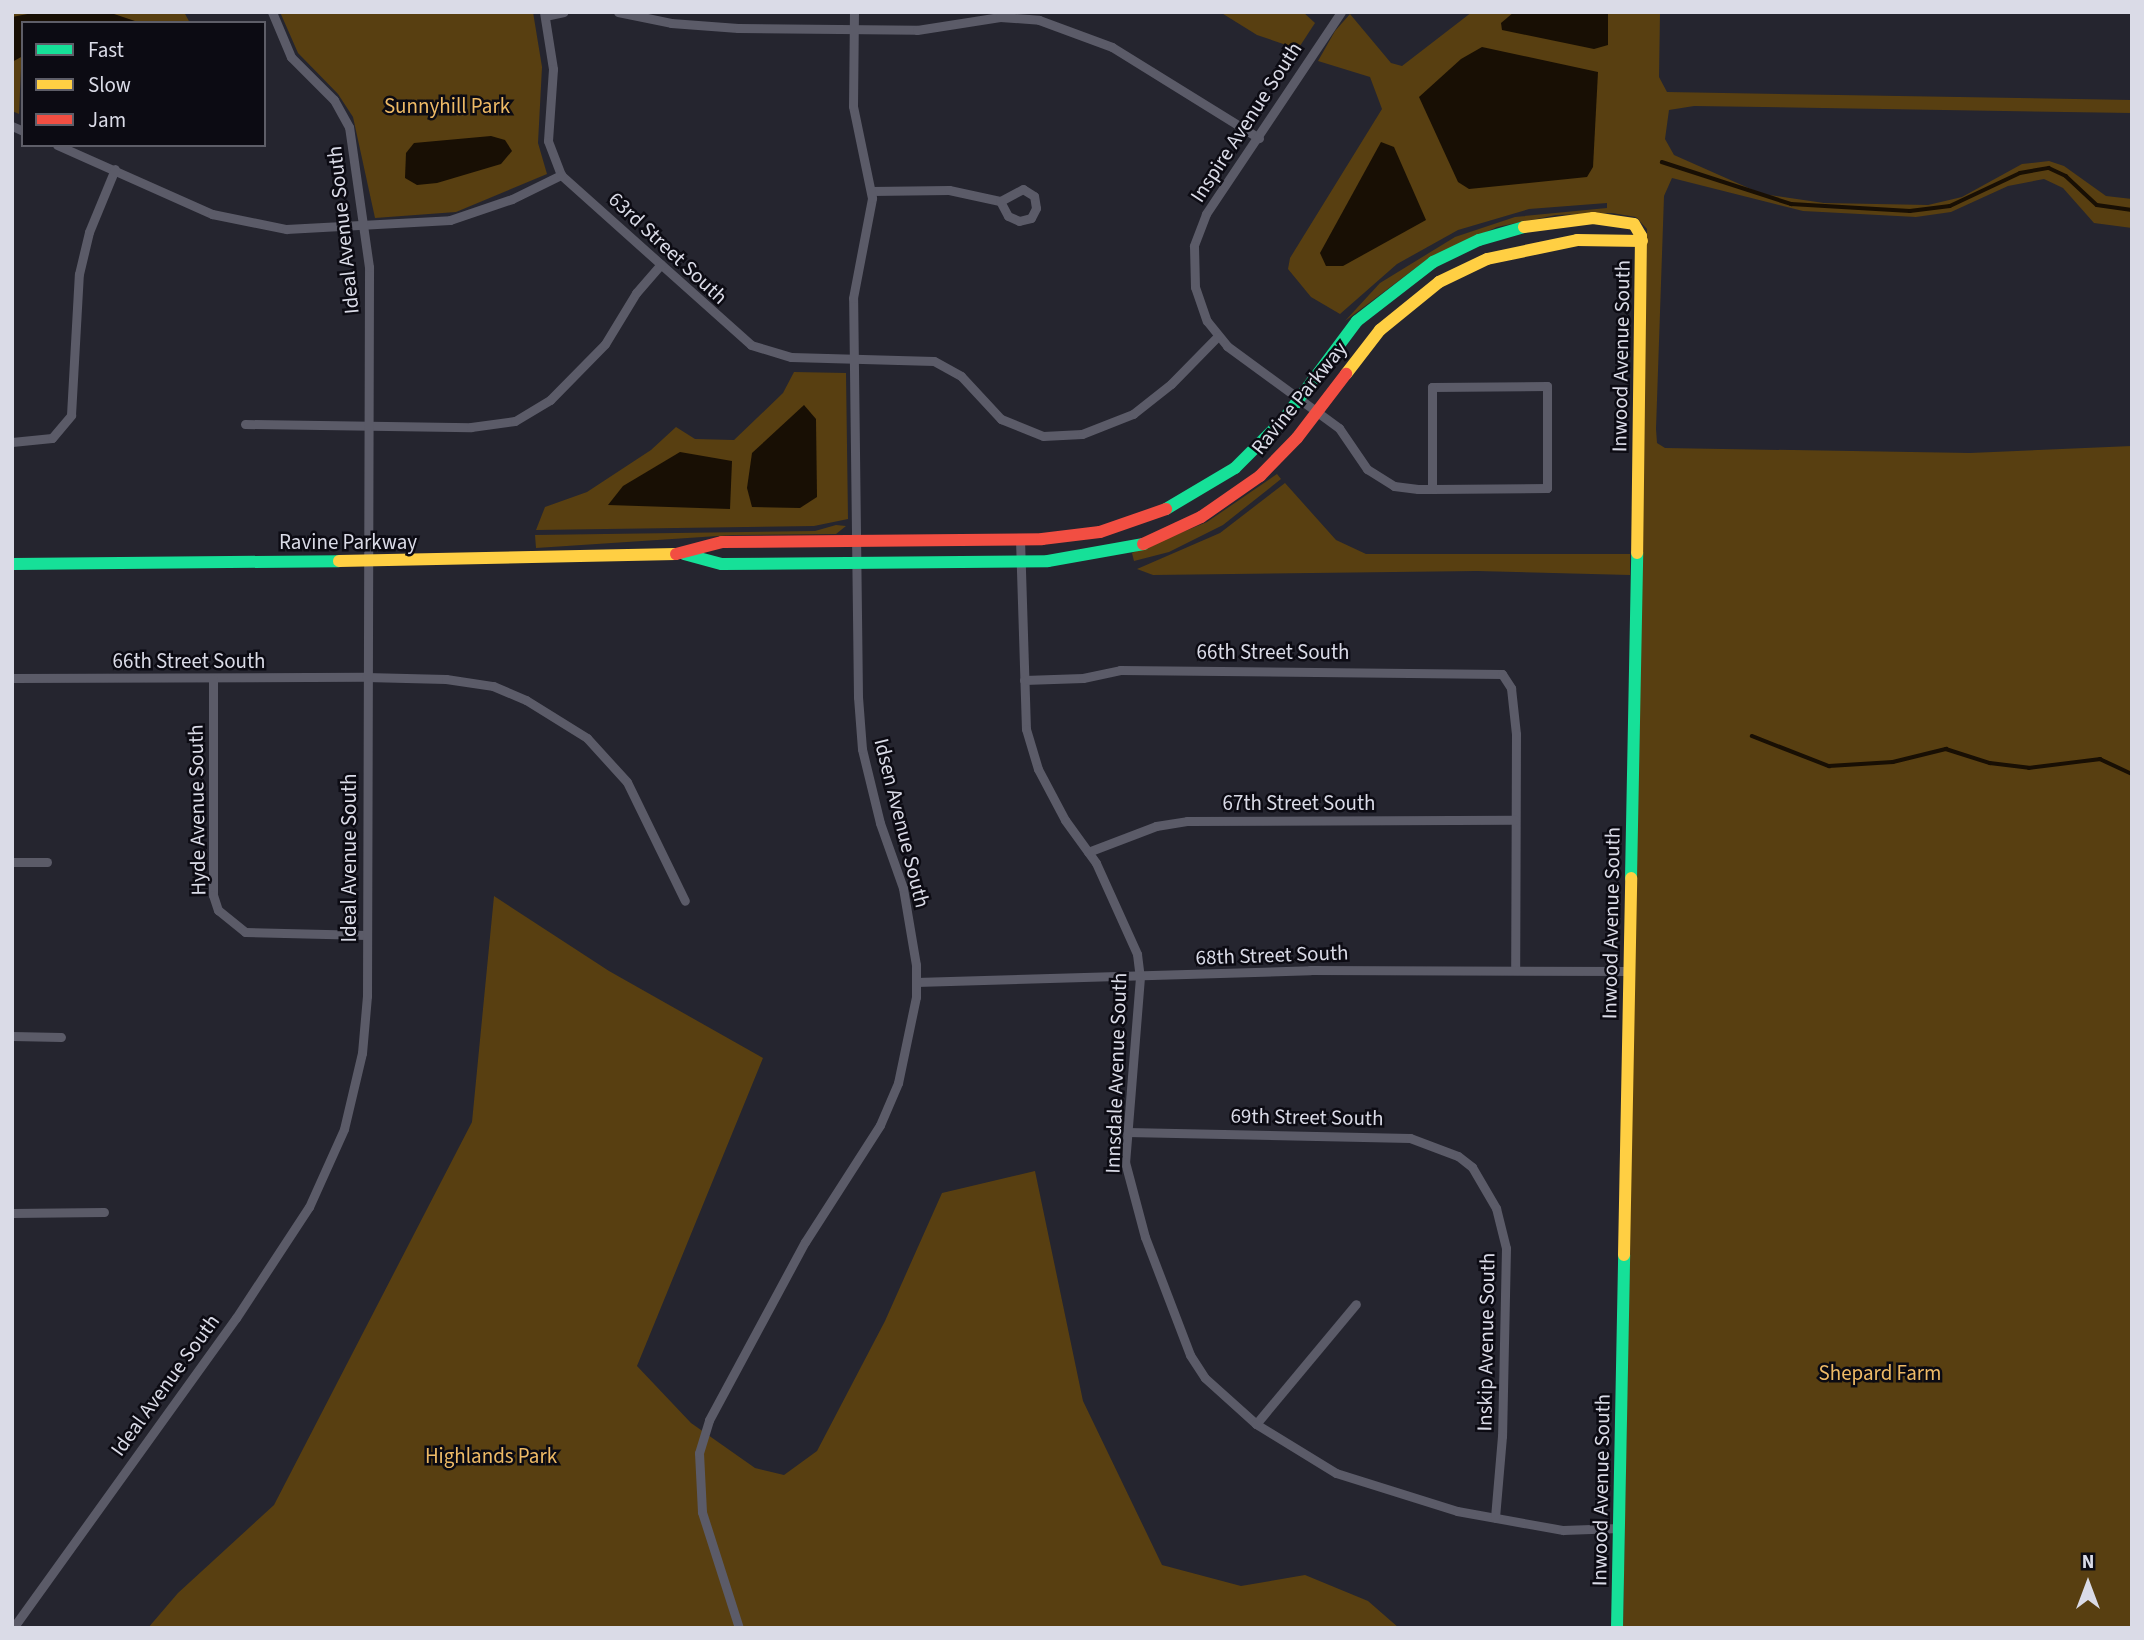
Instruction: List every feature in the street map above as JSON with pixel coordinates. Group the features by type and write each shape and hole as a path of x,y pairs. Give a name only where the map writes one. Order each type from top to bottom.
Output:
{"street":[{"name":"Ideal Avenue South","path":"13,1628 236,1318 309,1207 344,1129 355,1090 366,1023 370,293 346,119 331,97 291,57 272,12"},
{"path":"62,147 205,211 244,223 286,229 363,227 461,218 561,175 548,141 553,73 545,14 564,12"},
{"path":"618,12 703,27 933,29 1004,17 1052,23 1112,47 1259,138"},
{"name":"Idsen Avenue South","path":"739,1628 702,1512 699,1453 709,1420 805,1242 880,1125 898,1083 916,982 903,887 880,823 862,749 855,562 854,291 869,228 871,191 854,112 853,12"},
{"name":"Inspire Avenue South","path":"1341,12 1259,138 1209,208 1194,246 1196,292 1218,336 1343,432 1376,477 1402,488 1432,489 1547,488 1547,386 1432,387 1432,489"},
{"path":"12,442 52,438 71,415 79,274 89,232 115,169"},
{"name":"63rd Street South","path":"561,175 732,332 758,349 791,357 938,362 964,378 1005,422 1033,434 1062,438 1104,427 1140,410 1218,336"},
{"path":"871,191 935,188 999,201"},
{"name":"Ravine Parkway","path":"683,554 722,542 1020,539 1100,532 1178,504 1243,461 1299,400 1362,317 1398,286 1448,254 1540,223 1593,218 1631,223"},
{"name":"Inwood Avenue South","path":"1618,1628 1642,241 1631,223"},
{"name":"Ravine Parkway","path":"12,564 367,561 683,554 722,564 1020,561 1106,554 1183,527 1255,481 1316,412 1386,324 1445,279 1488,259 1536,246 1577,240 1642,241"},
{"path":"245,424 490,426 529,414 555,396 605,344 634,296 661,264"},
{"name":"Innsdale Avenue South","path":"1020,539 1026,729 1038,769 1088,852 1132,934 1140,977 1127,1132 1129,1188 1190,1355 1205,1378 1256,1424 1336,1473 1457,1511 1563,1530 1619,1528"},
{"name":"66th Street South","path":"1024,680 1083,678 1121,670 1502,674 1512,692 1515,820"},
{"name":"66th Street South","path":"12,678 366,677 446,679 493,686 572,727 626,782 685,901"},
{"name":"Hyde Avenue South","path":"213,679 213,895 218,910 246,932 367,935"},
{"path":"1515,820 1515,970"},
{"name":"67th Street South","path":"1088,852 1156,826 1187,821 1515,820"},
{"path":"12,862 47,862"},
{"name":"68th Street South","path":"916,982 1310,970 1629,971"},
{"path":"12,1036 61,1037"},
{"name":"69th Street South","path":"1127,1132 1410,1138 1458,1156 1476,1172"},
{"name":"Inskip Avenue South","path":"1476,1172 1496,1209 1506,1248 1502,1436 1495,1518"},
{"path":"12,1213 104,1212"},
{"path":"1256,1424 1356,1304"}],"green space":[{"path":"12,12 184,12 189,21 21,21 19,114 12,111"},
{"name":"Sunnyhill Park","path":"280,12 533,12 542,67 538,143 547,174 456,212 375,218 353,117 338,94 298,53"},
{"path":"1220,12 1303,12 1315,23 1298,49 1257,35"},
{"name":"Shepard Farm","path":"1472,12 1660,12 1659,77 1667,92 2132,100 2132,113 1694,106 1669,110 1665,139 1674,155 1762,194 1824,203 1928,205 1962,197 2022,164 2049,161 2064,166 2106,196 2132,199 2132,228 2094,223 2063,188 2044,179 2008,186 1951,212 1916,217 1803,211 1672,178 1664,196 1656,429 1657,443 1665,448 1970,453 2132,446 2132,1628 1623,1628 1647,229 1636,217 1612,213 1556,215 1497,227 1429,258 1345,321 1380,283 1455,237 1515,217 1607,208 1607,203 1529,209 1458,230 1397,264 1340,314 1311,297 1288,269 1290,258 1382,109 1370,77 1318,61 1335,31 1350,14 1391,63 1402,66"},
{"path":"794,372 846,373 848,519 814,526 536,530 545,507 587,492 651,450 676,427 695,439 734,440 783,393"},
{"path":"1277,474 1281,479 1223,525 1169,552 1134,561 1132,553 1207,522"},
{"path":"1285,483 1336,540 1366,554 1630,554 1630,575 1477,571 1153,575 1137,569 1220,533"},
{"path":"836,525 846,526 836,534 733,535 536,548 535,535 815,531"},
{"name":"Highlands Park","path":"494,896 609,971 763,1058 637,1366 691,1423 755,1468 784,1475 817,1451 885,1321 942,1193 1035,1171 1083,1401 1162,1565 1241,1586 1305,1575 1368,1601 1399,1628 148,1628 178,1593 274,1505 472,1122"}],"shaded area":[{"path":"38,12 108,12 135,21 21,21 21,57 12,62 12,17"},
{"path":"1514,12 1608,12 1608,45 1594,49 1502,30 1501,23"},
{"path":"1482,47 1598,72 1593,167 1587,177 1469,189 1458,182 1419,97 1461,59"},
{"path":"491,136 505,140 512,151 501,164 437,183 417,185 405,178 406,153 414,143"},
{"path":"1381,142 1394,147 1426,220 1343,266 1326,266 1320,253"},
{"path":"804,405 816,419 817,497 800,508 752,507 747,488 752,453"},
{"path":"680,452 732,461 730,509 608,505 623,486"}],"waterway":[{"path":"1662,162 1791,204 1910,211 1950,206 2020,173 2049,168 2066,176 2097,205 2132,210"},
{"path":"1752,736 1829,766 1893,762 1946,749 1990,763 2029,768 2100,759 2132,774"}],"traffic: fast":[{"path":"1166,509 1235,468 1284,419 1357,321 1433,262 1479,240 1524,227"},
{"path":"684,554 722,564 1048,561 1143,544"},
{"path":"1631,878 1637,553"},
{"path":"12,564 339,561"},
{"path":"1617,1628 1624,1255"}],"traffic: slow":[{"path":"1524,227 1593,218 1634,224 1641,236 1637,553"},
{"path":"1346,374 1380,330 1439,282 1487,259 1577,240 1642,241"},
{"path":"339,561 676,554"},
{"path":"1624,1255 1631,878"}],"traffic: jam":[{"path":"1143,544 1201,517 1260,476 1297,438 1346,374"},
{"path":"676,554 722,542 1042,539 1100,532 1166,509"}]}
